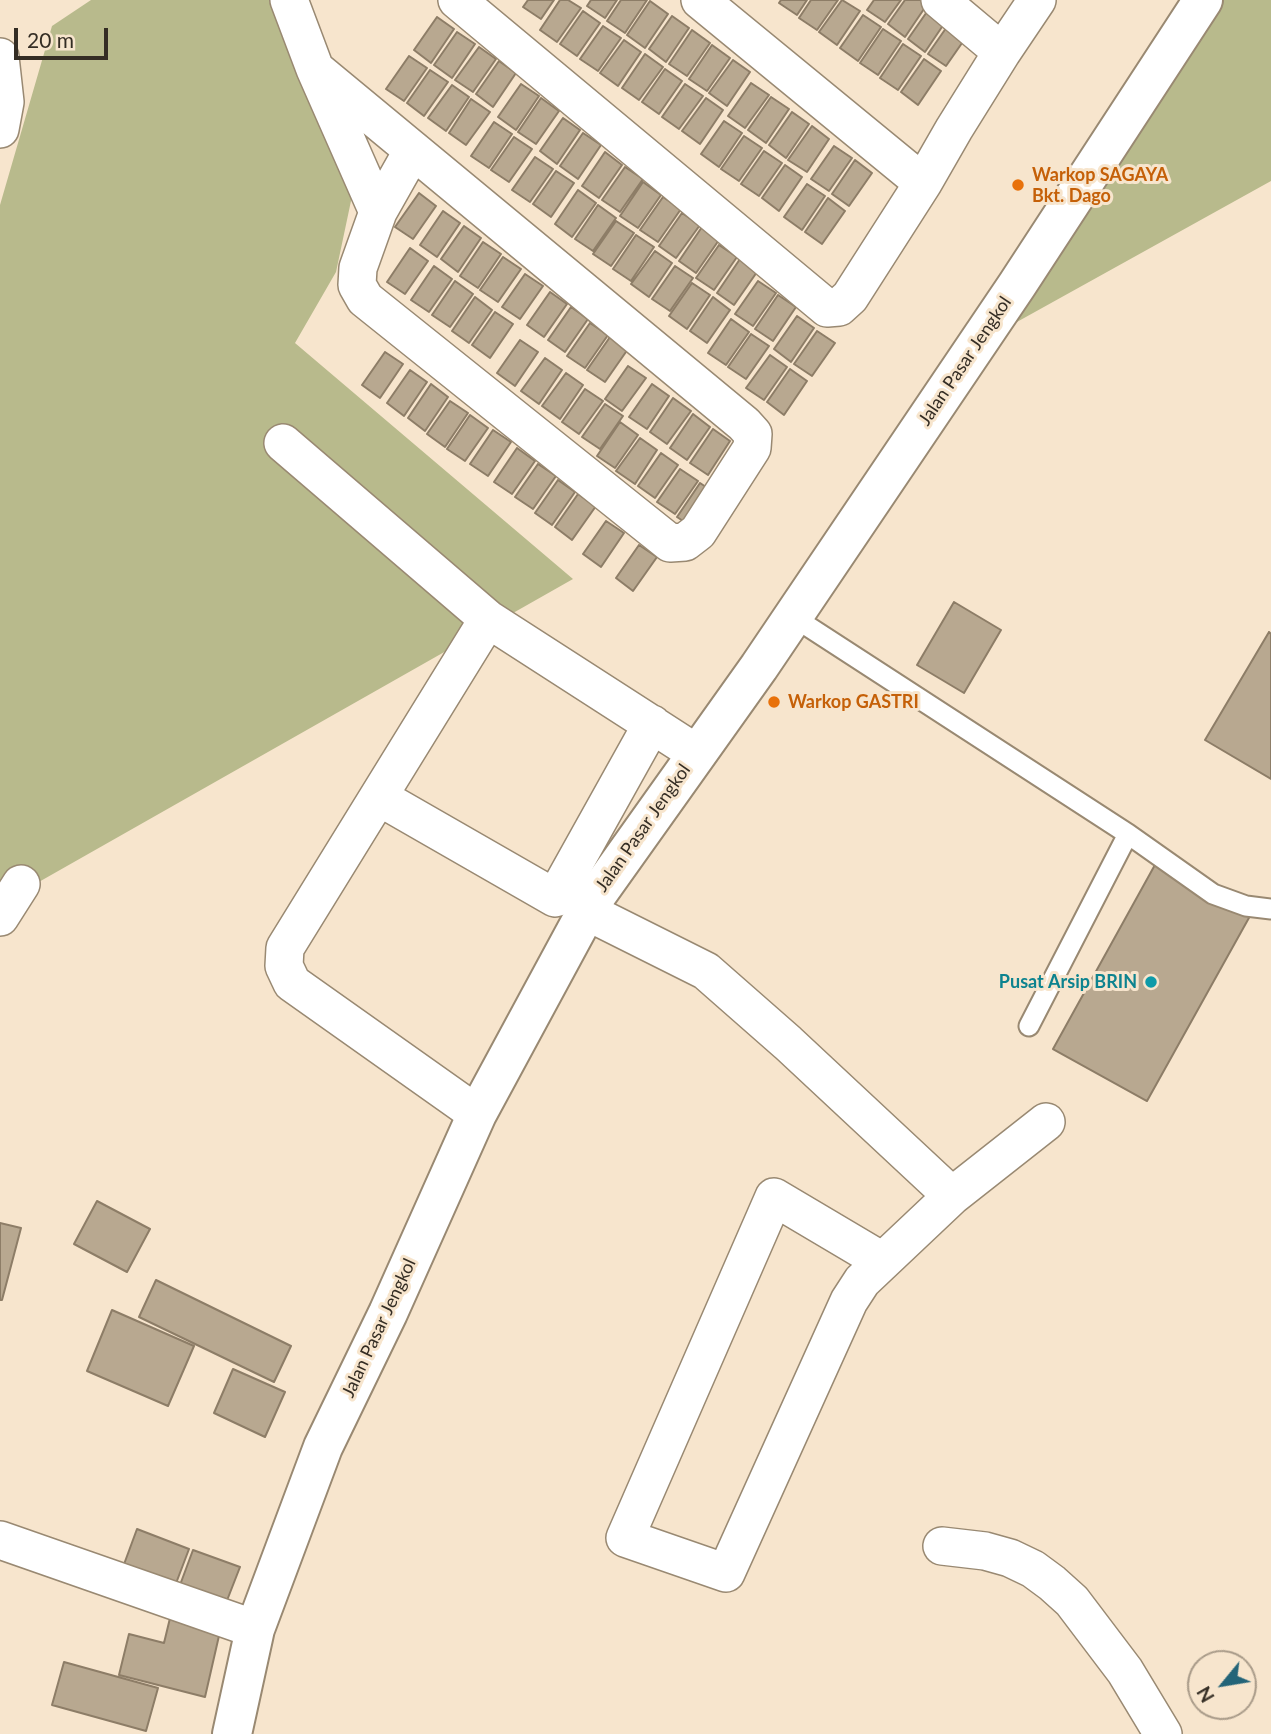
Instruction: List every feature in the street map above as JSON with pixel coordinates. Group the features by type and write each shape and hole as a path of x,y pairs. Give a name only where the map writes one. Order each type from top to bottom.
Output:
{"main road":[{"name":"Jalan Pasar Jengkol","path":"232,1734 255,1629 323,1447 388,1313 477,1114 586,911 792,616 1017,285 1203,0"}],"street":[{"path":"289,0 315,69 378,212"},
{"path":"457,0 827,308 839,307 850,297 1037,0"},
{"path":"700,0 923,183"},
{"path":"940,0 1002,52"},
{"path":"0,57 5,102 0,129"},
{"path":"315,69 413,150 744,424 752,434 752,448 698,532 685,542 670,543 365,299 357,285 358,268 378,212 413,150"},
{"path":"283,443 488,619 696,753"},
{"path":"477,1114 292,984 284,966 285,948 488,619"},
{"path":"379,797 555,898 652,724"},
{"path":"0,917 21,884"},
{"path":"586,911 706,971 788,1043 952,1196"},
{"path":"882,1261 774,1197 625,1538 726,1573 849,1301 862,1281 952,1196 1046,1122"},
{"path":"0,1540 255,1629"},
{"path":"942,1546 1010,1558 1033,1569 1052,1583 1072,1601 1125,1671 1163,1734"}],"lane":[{"path":"792,616 1128,834 1213,894 1246,906 1271,909"},
{"path":"1029,1026 1128,834"}],"green space":[{"path":"91,0 287,0 355,182 336,272 295,343 573,579 0,904 0,205 52,26"},
{"path":"1204,0 1271,0 1271,181 979,343"}],"building":[{"path":"528,0 554,0 541,19 523,7"},
{"path":"560,0 568,0 581,8 557,42 540,30"},
{"path":"591,0 617,0 605,18 587,6"},
{"path":"621,0 647,0 625,33 607,21"},
{"path":"781,0 807,0 797,15 779,3"},
{"path":"811,0 838,0 817,30 799,18"},
{"path":"842,0 860,11 837,45 819,32"},
{"path":"874,0 901,0 885,22 867,10"},
{"path":"905,0 923,0 928,3 905,37 888,24"},
{"path":"650,1 668,14 645,48 627,35"},
{"path":"931,6 948,18 925,52 908,39"},
{"path":"583,11 600,23 577,56 560,44"},
{"path":"863,15 881,27 858,61 840,48"},
{"path":"672,16 689,28 666,62 649,49"},
{"path":"437,17 454,29 431,63 414,50"},
{"path":"951,21 969,33 946,66 928,54"},
{"path":"603,26 621,38 598,71 580,59"},
{"path":"883,29 901,41 878,75 860,63"},
{"path":"692,30 710,43 687,76 669,64"},
{"path":"457,32 475,44 452,78 434,65"},
{"path":"624,40 641,52 618,86 600,73"},
{"path":"903,44 921,56 898,90 880,78"},
{"path":"712,45 730,58 707,91 689,79"},
{"path":"479,47 496,59 473,92 455,80"},
{"path":"645,54 663,67 639,100 622,88"},
{"path":"409,56 427,68 404,101 386,89"},
{"path":"924,59 941,71 918,105 901,92"},
{"path":"733,60 750,72 727,106 709,93"},
{"path":"499,61 516,73 493,107 476,94"},
{"path":"665,69 682,81 659,114 642,102"},
{"path":"430,70 448,82 424,116 407,103"},
{"path":"751,83 769,95 745,128 728,116"},
{"path":"521,84 539,96 516,130 498,117"},
{"path":"685,84 703,96 679,129 662,117"},
{"path":"452,85 469,97 446,131 428,118"},
{"path":"771,97 789,109 766,143 748,130"},
{"path":"541,98 559,111 536,144 518,132"},
{"path":"706,98 723,110 700,144 682,131"},
{"path":"471,99 490,112 466,145 449,133"},
{"path":"792,112 809,124 786,158 769,145"},
{"path":"563,118 580,130 557,164 540,151"},
{"path":"724,121 742,133 719,167 701,154"},
{"path":"494,122 512,134 489,168 471,156"},
{"path":"812,126 829,139 807,172 788,160"},
{"path":"583,133 601,145 578,179 560,166"},
{"path":"744,136 762,148 739,181 721,169"},
{"path":"514,137 532,149 509,182 491,170"},
{"path":"834,146 852,158 829,191 811,179"},
{"path":"764,151 782,163 759,196 741,184"},
{"path":"605,152 622,165 599,198 582,186"},
{"path":"535,157 553,169 530,202 512,190"},
{"path":"855,160 872,173 849,206 832,194"},
{"path":"785,165 802,177 779,211 762,198"},
{"path":"625,167 643,179 620,212 602,200"},
{"path":"556,171 574,183 551,217 533,204"},
{"path":"643,182 661,195 638,228 620,216"},
{"path":"807,184 825,196 802,230 784,217"},
{"path":"578,190 596,203 572,237 555,224"},
{"path":"419,193 436,206 413,239 395,227"},
{"path":"663,197 681,209 658,242 640,230"},
{"path":"828,198 845,211 822,244 805,232"},
{"path":"598,205 616,218 593,251 575,239"},
{"path":"443,211 460,223 437,257 420,245"},
{"path":"682,213 700,225 676,258 659,246"},
{"path":"616,221 634,233 611,266 593,254"},
{"path":"464,226 481,238 458,272 441,259"},
{"path":"702,227 719,240 696,273 679,261"},
{"path":"636,235 654,247 631,281 613,269"},
{"path":"483,242 501,254 478,288 460,276"},
{"path":"719,245 737,257 714,290 696,278"},
{"path":"410,248 428,261 405,294 387,282"},
{"path":"655,251 672,263 649,297 631,284"},
{"path":"503,257 521,269 498,302 480,290"},
{"path":"740,259 757,272 734,305 717,293"},
{"path":"434,266 452,279 429,312 411,300"},
{"path":"675,266 693,278 670,311 652,299"},
{"path":"525,274 543,286 520,319 502,307"},
{"path":"455,281 473,294 450,327 432,315"},
{"path":"758,281 776,293 753,326 735,314"},
{"path":"692,283 710,295 687,329 669,316"},
{"path":"550,292 567,304 544,337 527,325"},
{"path":"778,295 796,307 773,341 755,329"},
{"path":"475,297 492,310 469,343 452,331"},
{"path":"713,297 730,310 707,343 690,331"},
{"path":"571,307 588,319 565,352 548,340"},
{"path":"495,312 513,324 490,358 472,345"},
{"path":"797,316 814,328 791,362 774,349"},
{"path":"731,319 749,332 726,365 708,353"},
{"path":"590,323 608,335 585,368 567,356"},
{"path":"817,331 835,343 812,376 794,364"},
{"path":"751,334 769,346 746,379 728,367"},
{"path":"610,337 628,349 605,382 587,370"},
{"path":"520,340 538,352 515,386 497,373"},
{"path":"385,352 403,364 380,398 362,385"},
{"path":"770,355 787,367 764,400 746,388"},
{"path":"545,358 562,370 539,404 521,391"},
{"path":"628,366 646,378 622,411 605,399"},
{"path":"790,369 807,381 784,415 767,402"},
{"path":"410,370 427,382 404,416 387,403"},
{"path":"566,373 583,385 560,419 542,406"},
{"path":"431,384 448,397 425,431 408,418"},
{"path":"652,384 669,396 647,429 629,417"},
{"path":"585,389 603,401 579,434 562,422"},
{"path":"673,398 691,411 667,444 650,432"},
{"path":"450,401 468,413 445,447 427,434"},
{"path":"605,404 623,416 600,449 582,437"},
{"path":"693,414 710,427 687,460 670,448"},
{"path":"470,415 488,428 465,461 447,449"},
{"path":"620,422 638,435 615,468 597,456"},
{"path":"713,429 730,441 708,475 690,463"},
{"path":"493,430 511,442 488,476 470,464"},
{"path":"640,438 657,450 635,484 616,471"},
{"path":"517,448 535,461 512,494 494,482"},
{"path":"661,453 678,465 655,498 638,486"},
{"path":"538,464 556,476 533,509 515,497"},
{"path":"680,469 698,481 675,514 657,502"},
{"path":"558,480 575,492 552,525 535,513"},
{"path":"700,483 718,495 695,529 677,517"},
{"path":"578,494 596,506 572,540 555,527"},
{"path":"606,521 624,533 601,567 583,554"},
{"path":"639,545 657,557 633,591 616,578"},
{"path":"954,602 1001,630 964,693 917,665"},
{"path":"1269,632 1271,634 1271,779 1205,740"},
{"name":"Pusat Arsip BRIN","path":"1156,863 1250,916 1147,1101 1053,1049"},
{"path":"97,1201 150,1229 127,1272 74,1244"},
{"path":"0,1223 21,1228 2,1300 0,1300"},
{"path":"156,1280 291,1346 274,1382 139,1317"},
{"path":"112,1310 194,1346 168,1406 87,1371"},
{"path":"233,1369 285,1392 265,1437 214,1413"},
{"path":"137,1529 189,1549 175,1586 123,1567"},
{"path":"193,1550 240,1567 226,1603 180,1585"},
{"path":"171,1614 221,1627 205,1697 119,1675 129,1634 164,1643"},
{"path":"64,1662 158,1688 146,1731 52,1705"}],"place":[{"name":"Warkop SAGAYA Bkt. Dago","path":"1018,185"},
{"name":"Warkop GASTRI","path":"774,702"},
{"name":"Pusat Arsip BRIN","path":"1151,982"}]}
